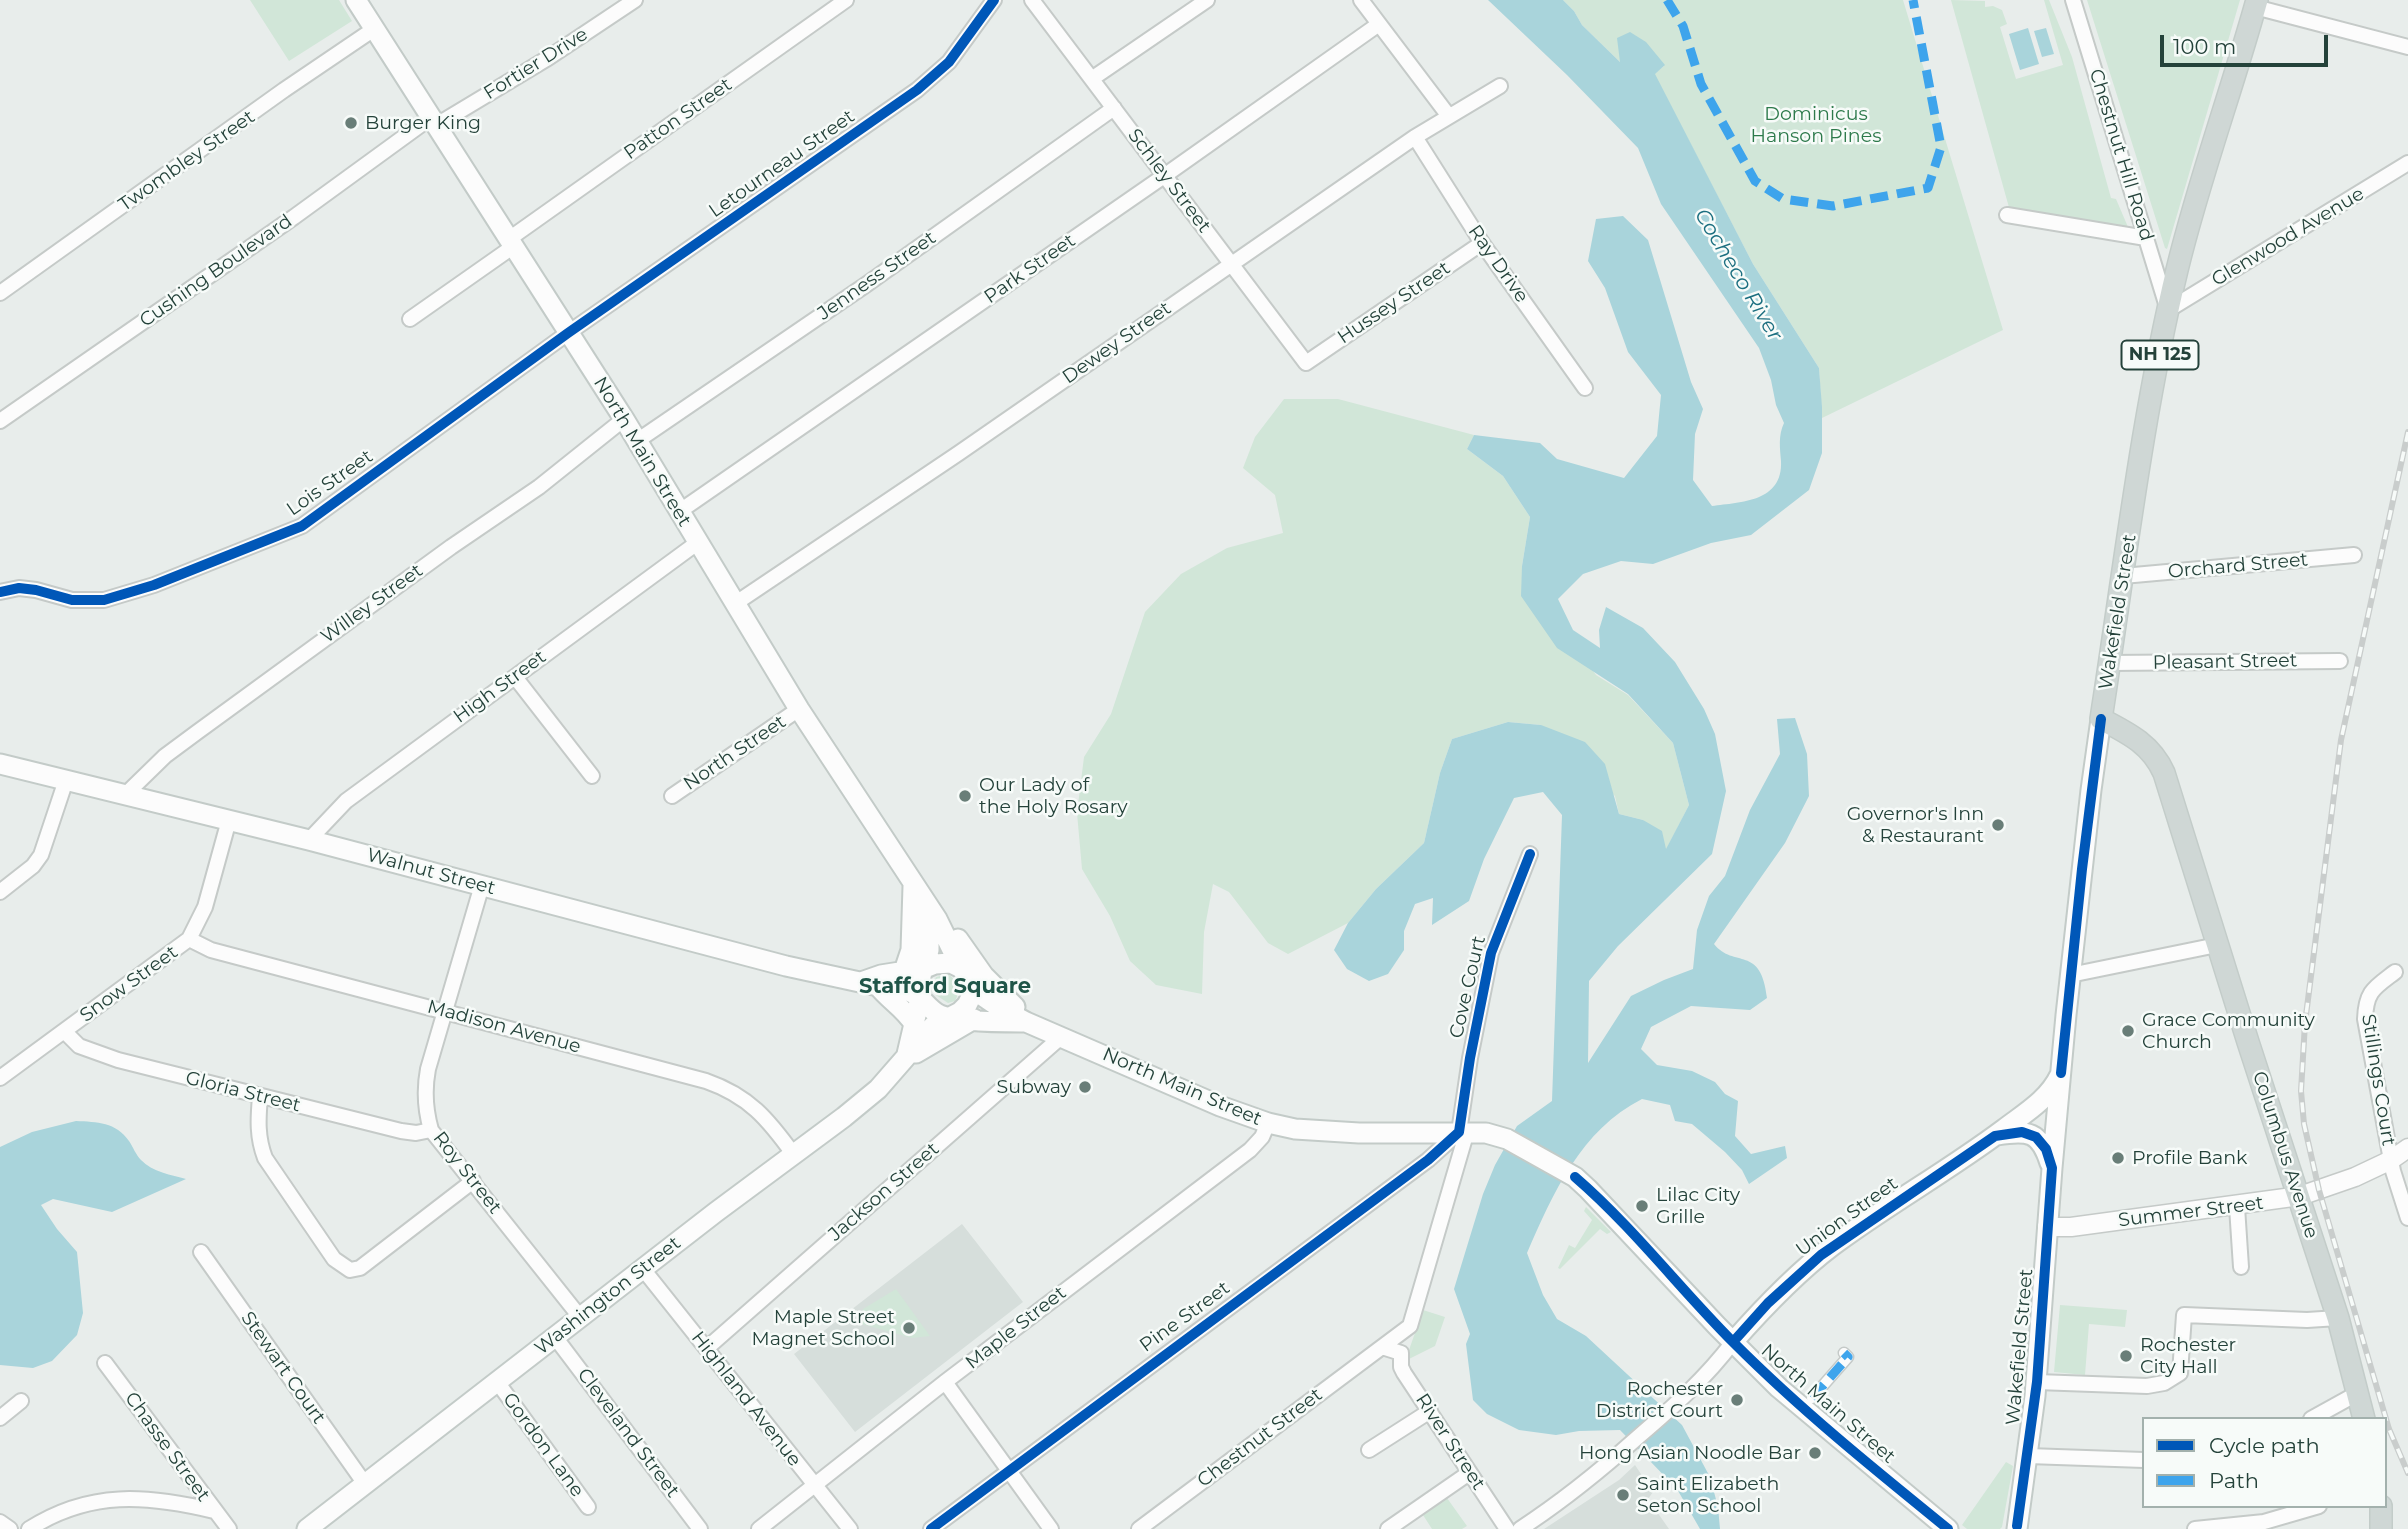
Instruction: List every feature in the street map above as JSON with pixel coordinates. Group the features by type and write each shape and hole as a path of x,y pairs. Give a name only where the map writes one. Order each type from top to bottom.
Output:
{"main road":[{"name":"North Main Street","path":"356,0 624,419 799,709 937,919 966,976 982,995 1026,1022 1268,1124 1295,1129 1359,1133 1486,1133 1507,1139 1575,1177 1624,1225 1733,1342 1804,1411 1948,1529"},
{"name":"Wakefield Street","path":"2016,1528 2037,1382 2047,1227 2070,975 2109,663 2168,310 2188,229 2256,4"},
{"name":"Columbus Avenue","path":"2101,719 2138,739 2159,760 2338,1318 2364,1417"},
{"name":"Walnut Street","path":"0,764 309,840 786,965 869,984 887,985 920,998"},
{"path":"904,971 911,950 913,886"},
{"name":"North Main Street","path":"927,905 943,916 984,976 1010,1000 1026,1022"},
{"path":"906,1059 920,998 921,976 929,950 929,936 924,920 927,905"},
{"path":"920,998 933,1010 948,1017 968,1005 973,992 966,976 951,963 925,968"},
{"name":"Walnut Street","path":"869,984 881,975 925,968"},
{"path":"869,984 904,1010 914,1024"},
{"name":"North Main Street","path":"948,1017 1026,1022"},
{"name":"Washington Street","path":"307,1529 877,1089 933,1026 948,1017"},
{"path":"906,1059 974,1019"},
{"name":"Union Street","path":"1733,1342 1768,1303 1827,1250 1995,1136 2048,1095 2061,1073"},
{"path":"1995,1136 2022,1132 2036,1137 2046,1149 2052,1168"},
{"path":"2381,1508 2381,1529"}],"street":[{"name":"Fortier Drive","path":"432,122 548,58 635,0"},
{"name":"Patton Street","path":"410,319 846,0"},
{"name":"Letourneau Street","path":"568,333 917,90 949,62 994,0"},
{"name":"Schley Street","path":"1032,0 1306,363"},
{"path":"1093,78 1207,0"},
{"path":"1361,0 1448,116"},
{"name":"Chestnut Hill Road","path":"2073,0 2168,310"},
{"path":"2256,4 2408,47"},
{"name":"Park Street","path":"680,511 1379,24"},
{"name":"Twombley Street","path":"0,293 374,29"},
{"name":"Dewey Street","path":"736,603 959,453 1415,137 1500,86"},
{"name":"Jenness Street","path":"637,441 1114,108"},
{"name":"Cushing Boulevard","path":"0,421 432,122"},
{"name":"Ray Drive","path":"1415,137 1482,243 1585,388"},
{"name":"Glenwood Avenue","path":"2168,310 2408,163"},
{"path":"2007,215 2146,238"},
{"name":"Hussey Street","path":"1306,363 1482,243"},
{"name":"Lois Street","path":"0,592 19,588 72,600 104,600 154,585 285,534 315,518 417,440 568,333"},
{"name":"Willey Street","path":"125,795 165,756 404,580 571,463 624,419"},
{"name":"High Street","path":"309,840 346,801 697,543"},
{"name":"Orchard Street","path":"2123,576 2354,555"},
{"name":"Pleasant Street","path":"2109,663 2340,661"},
{"path":"515,677 592,776"},
{"name":"North Street","path":"672,796 799,709"},
{"path":"0,892 33,866 41,855 66,780"},
{"name":"Snow Street","path":"0,1078 190,939 205,907 229,820"},
{"name":"Cove Court","path":"1463,1132 1470,1058 1492,953 1530,854"},
{"name":"Roy Street","path":"482,885 444,1012 425,1086 425,1104 431,1130 580,1317"},
{"name":"Madison Avenue","path":"190,939 211,950 727,1088 740,1095 762,1114 794,1155"},
{"path":"2070,975 2217,944"},
{"name":"Stillings Court","path":"2390,1160 2365,1019 2365,1004 2370,991 2395,972"},
{"name":"Gloria Street","path":"64,1031 79,1046 94,1053 401,1131 416,1133 431,1130"},
{"name":"Jackson Street","path":"707,1348 1061,1037"},
{"path":"260,1097 258,1125 265,1158 334,1259 350,1270 360,1268 473,1181"},
{"name":"Maple Street","path":"759,1529 945,1382 1250,1150 1262,1137 1268,1124"},
{"path":"1382,1346 1401,1353 1463,1132"},
{"name":"Pine Street","path":"931,1529 1463,1132"},
{"name":"Summer Street","path":"2047,1227 2071,1227 2300,1196 2354,1177 2408,1148"},
{"path":"2390,1160 2408,1218"},
{"path":"2237,1206 2241,1266"},
{"name":"Stewart Court","path":"201,1252 365,1484"},
{"name":"Highland Avenue","path":"643,1269 850,1529"},
{"path":"2037,1382 2147,1386 2164,1383 2180,1373 2184,1315 2307,1320 2338,1318"},
{"path":"1382,1346 1410,1326"},
{"name":"Cleveland Street","path":"555,1337 700,1529"},
{"path":"1520,1529 1567,1497 1693,1390 1733,1342"},
{"name":"Chestnut Street","path":"1139,1529 1382,1346"},
{"name":"River Street","path":"1401,1353 1404,1373 1507,1529"},
{"path":"1812,1398 1848,1357 1844,1353"},
{"name":"Chasse Street","path":"105,1363 229,1529"},
{"path":"945,1382 1007,1471 1052,1529"},
{"name":"Gordon Lane","path":"498,1383 588,1507"},
{"path":"2315,1417 2358,1393"},
{"path":"0,1418 21,1401"},
{"path":"1368,1450 1430,1411"},
{"path":"2028,1456 2142,1460"},
{"path":"1388,1529 1469,1473"},
{"path":"29,1529 66,1510 104,1499 160,1500 214,1511"},
{"path":"2201,1529 2264,1522 2312,1508"},
{"path":"0,1522 10,1529"}],"shaded area":[{"name":"Maple Street Magnet School","path":"962,1224 1023,1302 855,1432 794,1354"},
{"name":"Saint Elizabeth Seton School","path":"1635,1465 1653,1492 1648,1499 1669,1529 1544,1529 1619,1480"}],"green space":[{"path":"250,0 339,0 352,21 289,61"},
{"name":"Dominicus Hanson Pines","path":"1563,0 1903,0 2003,330 1822,418 1819,368 1753,264 1654,74 1664,66 1621,63 1582,25 1574,11"},
{"path":"1951,0 1985,1 1985,7 1993,6 2002,10 2007,24 2000,27 2016,79 2063,65 2044,0 2049,0 2072,57 2111,198 2116,199 2128,227 2010,211"},
{"path":"2087,0 2240,0 2167,249 2165,248"},
{"path":"1284,399 1338,399 1474,435 1467,449 1503,476 1530,517 1522,566 1596,675 1628,695 1673,743 1689,805 1666,850 1643,820 1619,814 1615,796 1541,725 1508,722 1452,739 1440,773 1424,843 1376,889 1348,923 1288,954 1268,943 1229,892 1213,884 1204,932 1202,994 1156,985 1130,961 1110,916 1082,869 1077,813 1084,757 1111,714 1145,612 1181,574 1227,548 1283,533 1275,495 1243,468 1255,437"},
{"path":"948,974 958,990 955,1001 948,1003 936,995 932,988 936,977"},
{"path":"1586,1207 1611,1232 1607,1234 1600,1229 1560,1269 1558,1268 1569,1245 1575,1248 1592,1220 1584,1211"},
{"path":"896,1289 930,1336 912,1338 858,1323 863,1309"},
{"path":"2060,1305 2127,1310 2125,1327 2089,1324 2085,1375 2054,1372"},
{"path":"1423,1310 1445,1317 1435,1346 1409,1359 1409,1350"},
{"path":"2006,1462 2013,1466 2002,1527 1967,1529 1962,1525"},
{"path":"1447,1498 1467,1526 1462,1529 1432,1529 1423,1515"}],"water":[{"name":"Cocheco River","path":"1488,0 1563,0 1574,11 1582,25 1620,62 1617,38 1630,32 1646,42 1665,65 1655,74 1753,264 1819,368 1822,453 1809,490 1751,535 1711,543 1653,564 1621,561 1583,574 1558,599 1573,630 1600,648 1599,630 1606,607 1643,628 1675,662 1704,709 1715,734 1726,791 1712,854 1618,946 1589,981 1588,1063 1631,996 1693,969 1697,930 1709,896 1725,876 1750,810 1780,754 1777,719 1795,718 1807,754 1809,796 1785,843 1714,944 1722,951 1753,964 1759,970 1767,998 1750,1010 1691,1006 1651,1027 1641,1049 1657,1065 1692,1071 1715,1082 1725,1094 1738,1101 1735,1136 1751,1154 1785,1146 1787,1158 1749,1184 1742,1170 1725,1152 1692,1124 1675,1121 1670,1105 1642,1099 1602,1128 1571,1165 1547,1208 1527,1253 1543,1295 1557,1319 1586,1336 1682,1425 1710,1477 1718,1507 1720,1529 1700,1529 1677,1489 1620,1430 1579,1431 1556,1435 1519,1430 1487,1414 1473,1400 1466,1344 1470,1334 1454,1289 1483,1194 1495,1165 1517,1126 1552,1101 1562,815 1543,792 1514,798 1484,859 1469,901 1432,925 1433,898 1415,904 1404,931 1404,950 1388,974 1369,981 1347,969 1334,950 1348,923 1376,889 1424,843 1440,773 1452,739 1508,722 1541,725 1585,742 1605,764 1619,814 1643,820 1662,831 1666,849 1689,805 1673,743 1628,694 1557,648 1521,596 1522,566 1530,517 1503,476 1467,449 1474,435 1540,443 1557,459 1624,478 1657,436 1661,395 1628,352 1605,288 1588,261 1596,219 1623,216 1648,240 1691,382 1703,409 1695,434 1693,480 1712,506 1758,497 1775,485 1780,475 1780,437 1784,423 1759,348 1661,204 1638,148"},
{"path":"2028,28 2039,64 2020,70 2009,34"},
{"path":"2046,28 2054,54 2042,57 2034,31"},
{"path":"76,1121 99,1123 118,1130 146,1164 186,1179 112,1212 53,1199 41,1205 77,1252 83,1313 77,1335 52,1361 33,1368 0,1365 0,1147 32,1132"}],"railway":[{"path":"2385,1417 2319,1190 2304,1124 2301,1091 2305,1023 2341,740 2408,432"},
{"path":"2387,1422 2408,1473"}],"marked path":[{"path":"1667,0 1683,26 1701,84 1755,181 1783,199 1833,206 1928,188 1941,147 1913,0"},
{"path":"1812,1398 1848,1357 1844,1353"}],"cycle path":[{"path":"0,592 19,588 72,600 104,600 154,585 302,526 568,333 917,90 949,62 994,0"},
{"path":"2061,1073 2101,719"},
{"path":"931,1529 1428,1160 1459,1132 1470,1058 1491,953 1530,854"},
{"path":"1733,1342 1768,1303 1821,1255 1995,1136 2022,1132 2036,1137 2046,1149 2052,1168 2037,1382 2017,1526"},
{"path":"1575,1177 1617,1216 1759,1368 1838,1439 1948,1529"}],"place":[{"name":"Burger King","path":"351,123"},
{"name":"Our Lady of the Holy Rosary","path":"965,796"},
{"name":"Governor's Inn & Restaurant","path":"1998,825"},
{"name":"Grace Community Church","path":"2128,1031"},
{"name":"Subway","path":"1085,1087"},
{"name":"Profile Bank","path":"2118,1158"},
{"name":"Lilac City Grille","path":"1642,1206"},
{"name":"Maple Street Magnet School","path":"909,1328"},
{"name":"Rochester City Hall","path":"2126,1356"},
{"name":"Rochester District Court","path":"1737,1400"},
{"name":"Hong Asian Noodle Bar","path":"1815,1453"},
{"name":"Saint Elizabeth Seton School","path":"1623,1495"}],"district":[{"name":"Stafford Square","path":"945,987"}]}
